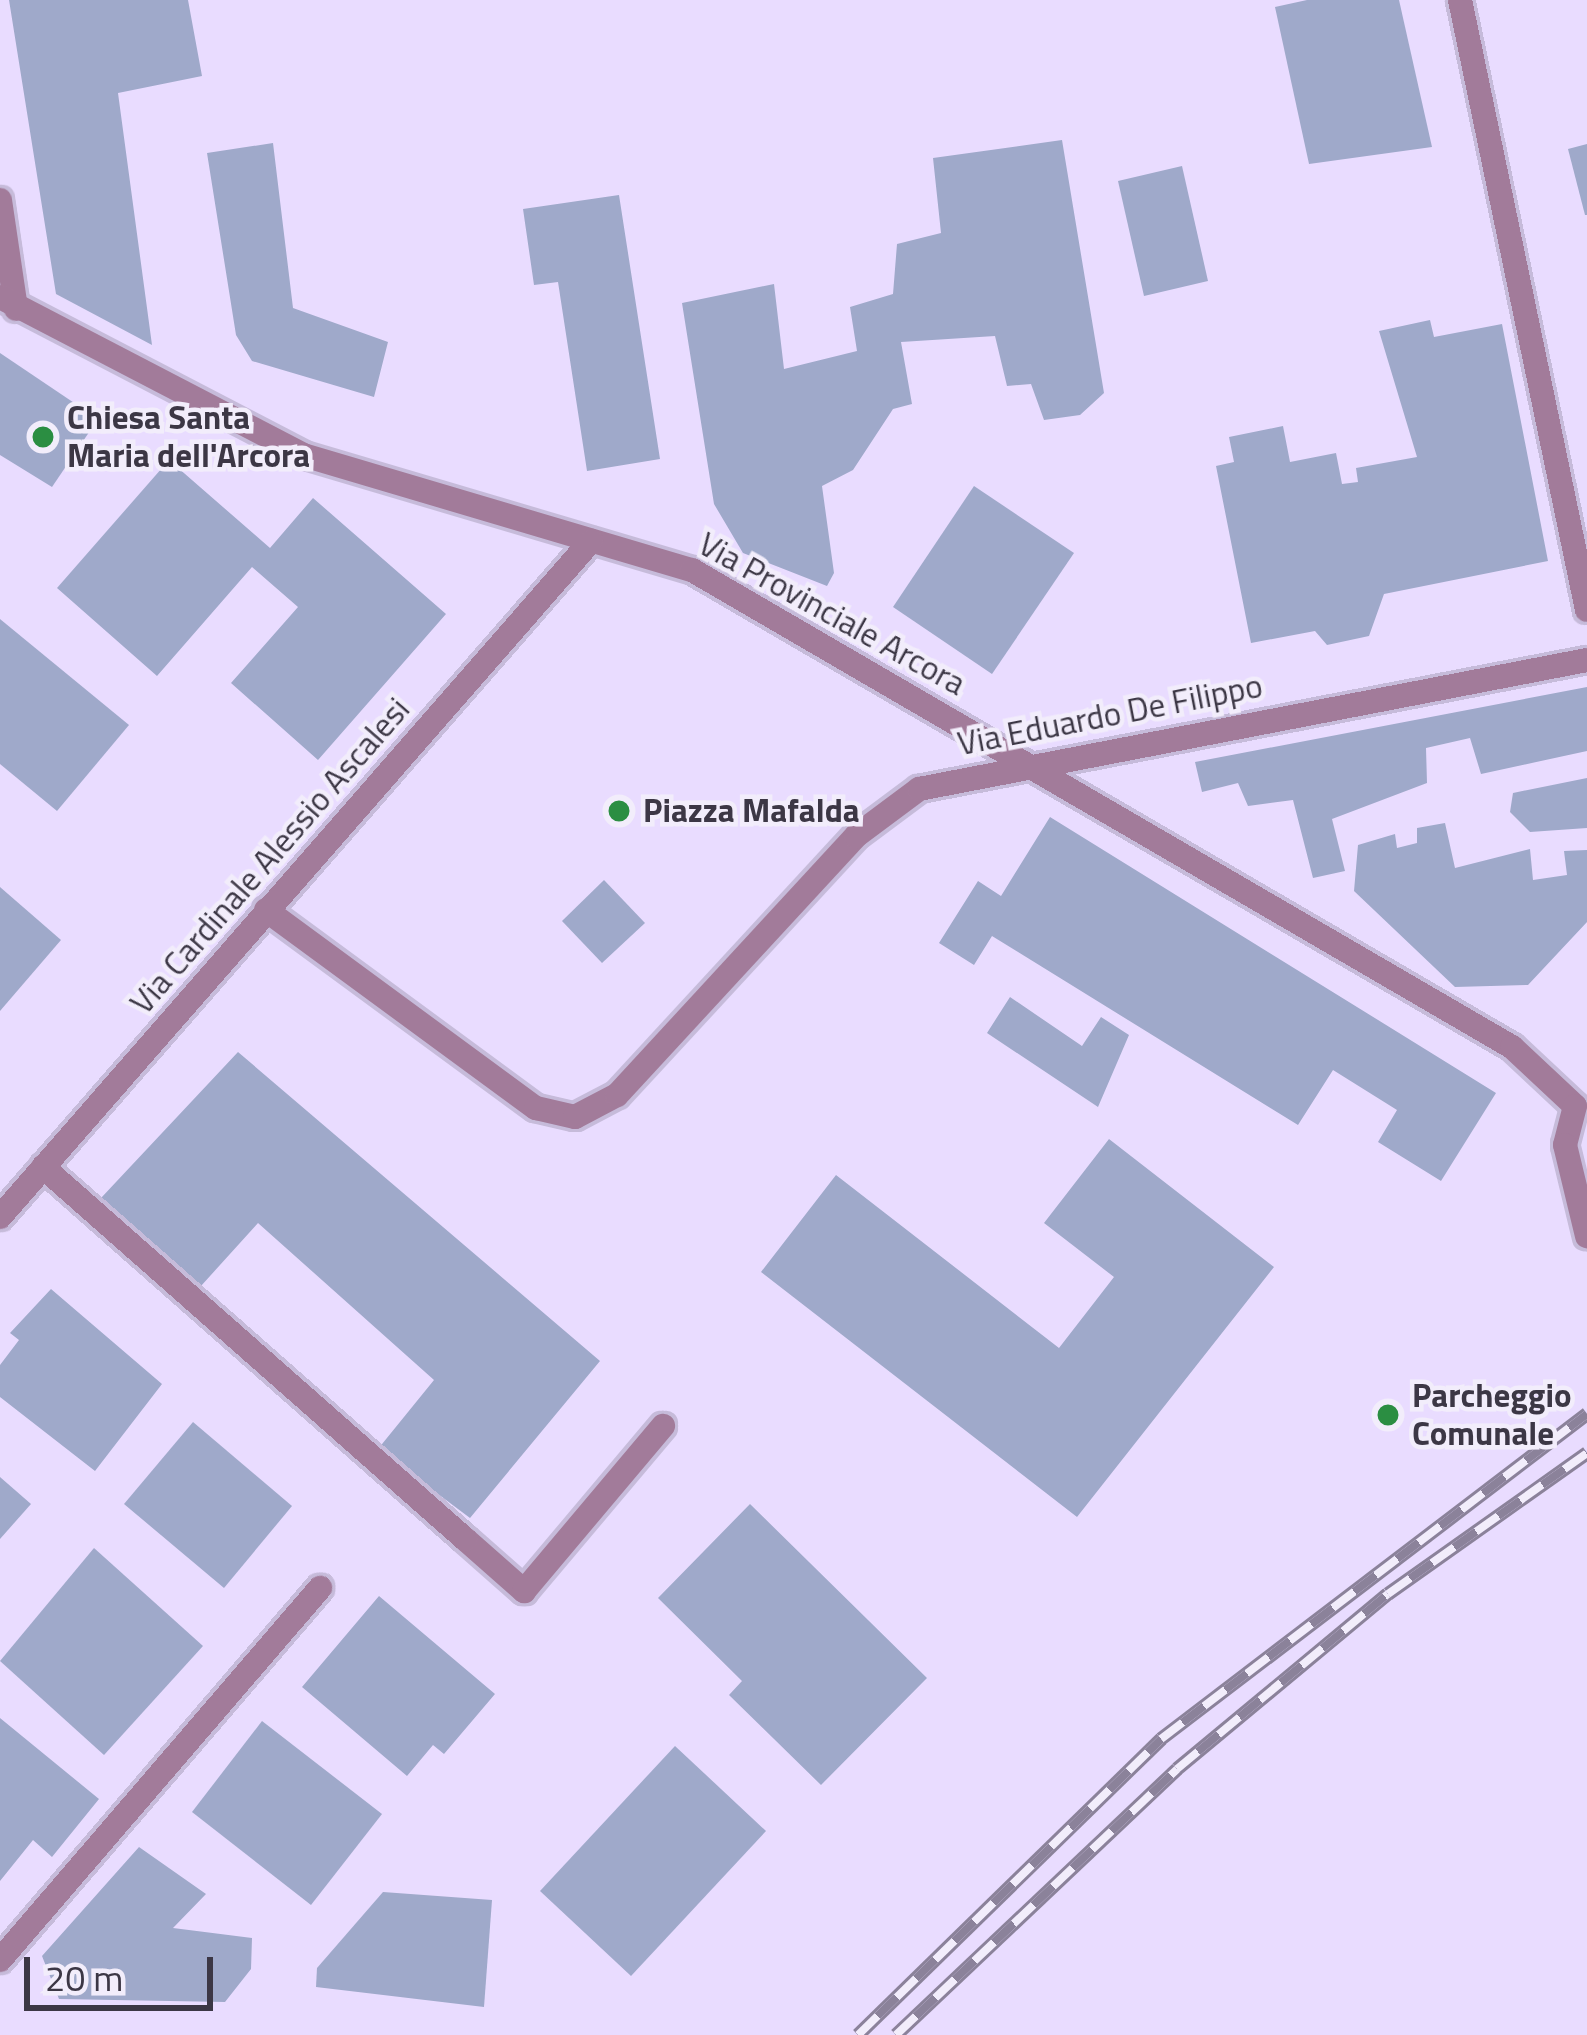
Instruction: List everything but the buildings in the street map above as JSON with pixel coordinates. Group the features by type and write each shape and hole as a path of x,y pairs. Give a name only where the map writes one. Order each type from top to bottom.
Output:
{"street":[{"path":"1460,0 1587,610"},
{"path":"0,200 8,303"},
{"name":"Via Provinciale Arcora","path":"8,303 303,455 692,570 1027,760 1512,1047 1581,1102"},
{"name":"Via Cardinale Alessio Ascalesi","path":"0,1216 591,541"},
{"name":"Via Eduardo De Filippo","path":"266,910 536,1108 575,1117 617,1095 856,836 919,789 1027,760 1587,660"},
{"path":"1581,1102 1565,1145 1587,1236"},
{"path":"43,1167 524,1591 662,1426"},
{"path":"0,1960 320,1588"}],"railway":[{"path":"858,2035 1161,1739 1587,1414"},
{"path":"896,2035 1177,1769 1388,1594 1587,1453"}],"place":[{"name":"Chiesa Santa Maria dell'Arcora","path":"43,437"},
{"name":"Piazza Mafalda","path":"619,811"},
{"name":"Parcheggio Comunale","path":"1388,1415"}]}
